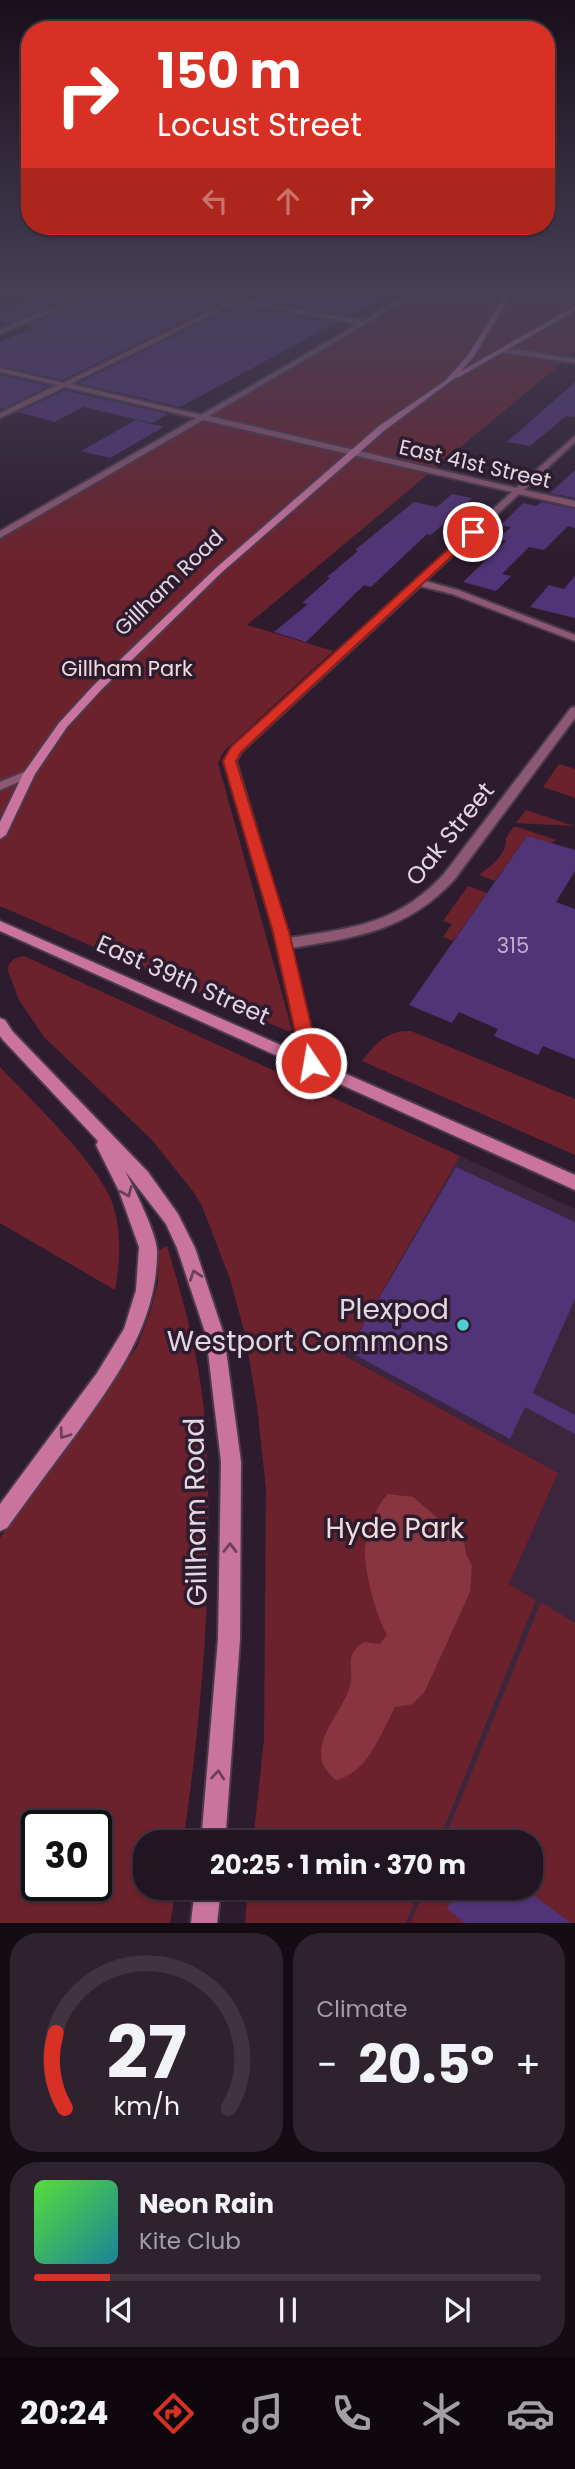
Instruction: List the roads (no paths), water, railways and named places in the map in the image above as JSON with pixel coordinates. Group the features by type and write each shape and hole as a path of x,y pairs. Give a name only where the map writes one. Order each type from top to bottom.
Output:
{"main road":[{"name":"Gillham Road","path":"0,835 29,774 63,725 98,687 219,570 433,384"},
{"name":"Gillham Road","path":"412,404 444,384"},
{"name":"East 39th Street","path":"0,926 575,1183"},
{"name":"Gillham Road","path":"0,1024 8,1036 142,1177 172,1219 186,1248 215,1335 231,1462 229,1639 214,1830"},
{"name":"Gillham Road","path":"0,1521 104,1379 132,1332 145,1290 148,1247 127,1190 97,1131"},
{"path":"204,1923 207,1900"}],"street":[{"path":"0,416 65,384"},
{"name":"East 41st Street","path":"65,384 352,454 575,504"},
{"path":"0,535 261,384"},
{"path":"311,1063 284,944 230,761 236,750 575,438"},
{"path":"418,582 455,592 575,638"},
{"name":"Oak Street","path":"284,944 372,928 407,914 429,899 449,877 575,710"},
{"path":"0,786 29,774"}],"place":[{"name":"Plexpod Westport Commons","path":"463,1325"}],"park label":[{"name":"Gillham Park","path":"127,669"},
{"name":"Hyde Park","path":"395,1528"}]}
